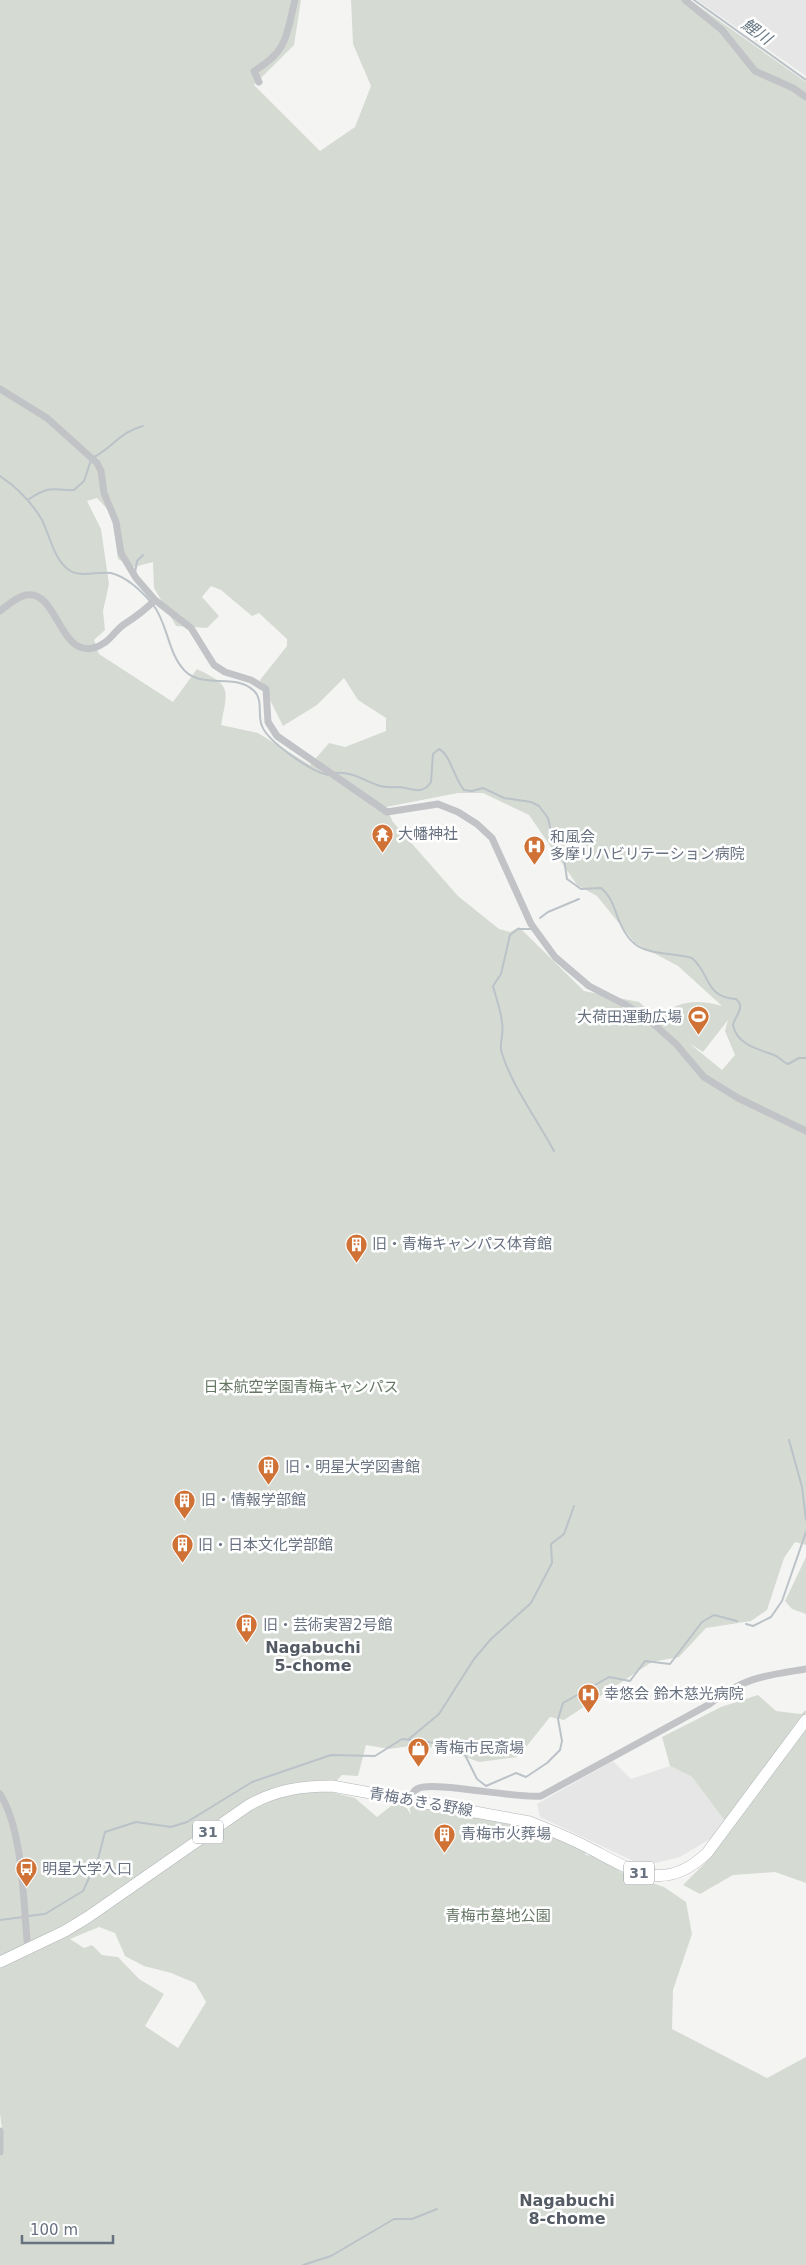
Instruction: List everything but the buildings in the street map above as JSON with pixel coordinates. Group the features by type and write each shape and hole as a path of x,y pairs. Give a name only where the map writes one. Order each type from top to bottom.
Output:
{"main road":[{"name":"青梅あきる野線","path":"0,1962 28,1950 88,1917 238,1812 272,1794 309,1786 332,1786 530,1822 556,1832 624,1868 651,1875 674,1874 685,1870 707,1853 806,1720"}],"street":[{"path":"259,82 254,71 270,61 283,45 295,0"},
{"path":"685,0 722,30 755,71 792,88 806,97"},
{"path":"0,389 47,418 97,463 101,471 104,493 116,522 121,553 134,575 155,600 191,628 214,665 225,672 252,680 266,689 268,722 272,732 387,812 438,804 458,812 477,824 492,838 530,924 555,956 590,986 648,1019 676,1044 704,1077 738,1098 806,1131"},
{"path":"0,611 20,597 27,595 37,596 49,608 68,638 82,648 88,649 102,645 109,640 155,600"},
{"path":"411,1799 414,1792 420,1788 446,1787 521,1797 541,1796 708,1705 726,1691 742,1683 758,1676 806,1669"},
{"path":"0,1794 7,1805 16,1832 28,1950"},
{"path":"0,2131 0,2152"}],"shaded area":[{"path":"697,0 806,0 806,76"},
{"path":"613,1761 631,1779 670,1766 692,1777 725,1821 720,1833 680,1857 644,1866 540,1817 537,1804"}],"green space":[{"path":"0,0 301,0 294,45 254,85 320,151 355,127 371,86 353,44 351,0 690,0 806,82 806,1545 795,1542 784,1558 767,1610 751,1621 706,1628 679,1657 652,1662 564,1720 550,1717 518,1757 479,1762 442,1748 411,1746 389,1749 366,1745 358,1776 342,1775 327,1791 355,1798 377,1817 396,1802 403,1802 411,1815 408,1801 529,1824 584,1849 586,1855 594,1856 623,1873 664,1887 686,1902 692,1934 673,1990 672,2029 767,2078 806,2057 806,2265 0,2265 0,2156 3,2138 0,2113","holes":["97,498 112,514 118,559 134,567 153,562 154,588 176,626 207,628 219,616 202,597 211,586 221,590 252,616 259,613 287,639 287,646 260,680 283,726 317,705 344,678 358,700 386,718 386,731 345,747 329,743 310,765 258,733 221,725 226,696 225,689 222,684 197,669 173,702 99,654 94,640 105,630 103,611 109,584 101,529 87,501","458,793 483,793 529,815 577,885 597,896 635,943 678,966 722,1006 705,1002 680,1004 658,1018 639,1002 584,991 519,927 510,932 499,929 458,896 393,822 386,807","728,1020 725,1031 735,1055 722,1070 689,1043 703,1052","99,1927 115,1933 125,1956 144,1966 171,1973 195,1983 206,2002 178,2048 145,2026 164,1994 139,1979 118,1957 102,1955 92,1945 84,1948 70,1939"]},
{"path":"806,1557 806,1614 792,1609 785,1601"},
{"path":"758,1695 776,1711 801,1714 806,1710 806,1883 775,1872 733,1875 700,1894 683,1885 706,1862 725,1821 692,1777 670,1766 662,1737 721,1707"}],"waterway":[{"name":"鯉川","path":"694,0 806,80"},
{"path":"94,457 128,432 143,426"},
{"path":"29,499 47,490 74,490 84,481 91,460"},
{"path":"0,476 13,485 29,501 42,520 56,554 64,566 78,574 111,573 117,575 133,584 151,602"},
{"path":"135,573 137,561 143,555"},
{"path":"154,606 159,614 171,648 185,671 201,679 237,682 253,690 258,698 261,722 266,733 291,755 321,773 328,775"},
{"path":"335,773 347,773 383,787 420,790 424,789 431,782 433,754 439,749 446,756 464,790 472,791 483,788 504,798 531,802 539,806 548,818 554,845 563,852 567,879 581,889 601,888 612,902 624,931 631,941 639,947 648,950 692,958 718,994 736,999 739,1002 740,1008 733,1025 735,1032 744,1042 776,1056 788,1064 799,1058 806,1058"},
{"path":"540,918 548,912 579,899"},
{"path":"530,929 518,929 510,935 501,974 493,986 500,1009 503,1029 501,1050 505,1063 554,1151"},
{"path":"789,1440 802,1487 806,1520"},
{"path":"409,1739 439,1714 474,1659 491,1639 531,1603 552,1563 551,1544 564,1534 574,1506"},
{"path":"746,1624 753,1626 771,1617 782,1601 806,1532"},
{"path":"28,1916 45,1914 83,1891 98,1859 105,1832 136,1822 171,1827 187,1822 252,1782 331,1755 375,1756 402,1739 435,1743 455,1748 464,1753 477,1779 486,1786 516,1773 526,1777 547,1763 560,1750 562,1741 558,1719 563,1703 609,1677 630,1681 645,1661 670,1664 702,1622 714,1615 737,1621"},
{"path":"0,1920 23,1917"},
{"path":"303,2265 331,2256 394,2219 412,2219 437,2209"}],"place":[{"name":"大幡神社","path":"382,853"},
{"name":"和風会 多摩リハビリテーション病院","path":"534,865"},
{"name":"大荷田運動広場","path":"698,1036"},
{"name":"旧・青梅キャンパス体育館","path":"356,1263"},
{"name":"旧・明星大学図書館","path":"269,1486"},
{"name":"旧・情報学部館","path":"185,1519"},
{"name":"旧・日本文化学部館","path":"182,1564"},
{"name":"旧・芸術実習2号館","path":"247,1644"},
{"name":"幸悠会 鈴木慈光病院","path":"588,1713"},
{"name":"青梅市民斎場","path":"418,1767"},
{"name":"青梅市火葬場","path":"445,1853"},
{"name":"明星大学入口","path":"26,1888"}],"district":[{"name":"Nagabuchi 5-chome","path":"313,1656"},
{"name":"Nagabuchi 8-chome","path":"567,2209"}],"park label":[{"name":"日本航空学園青梅キャンパス","path":"301,1387"},
{"name":"青梅市墓地公園","path":"498,1916"}]}
